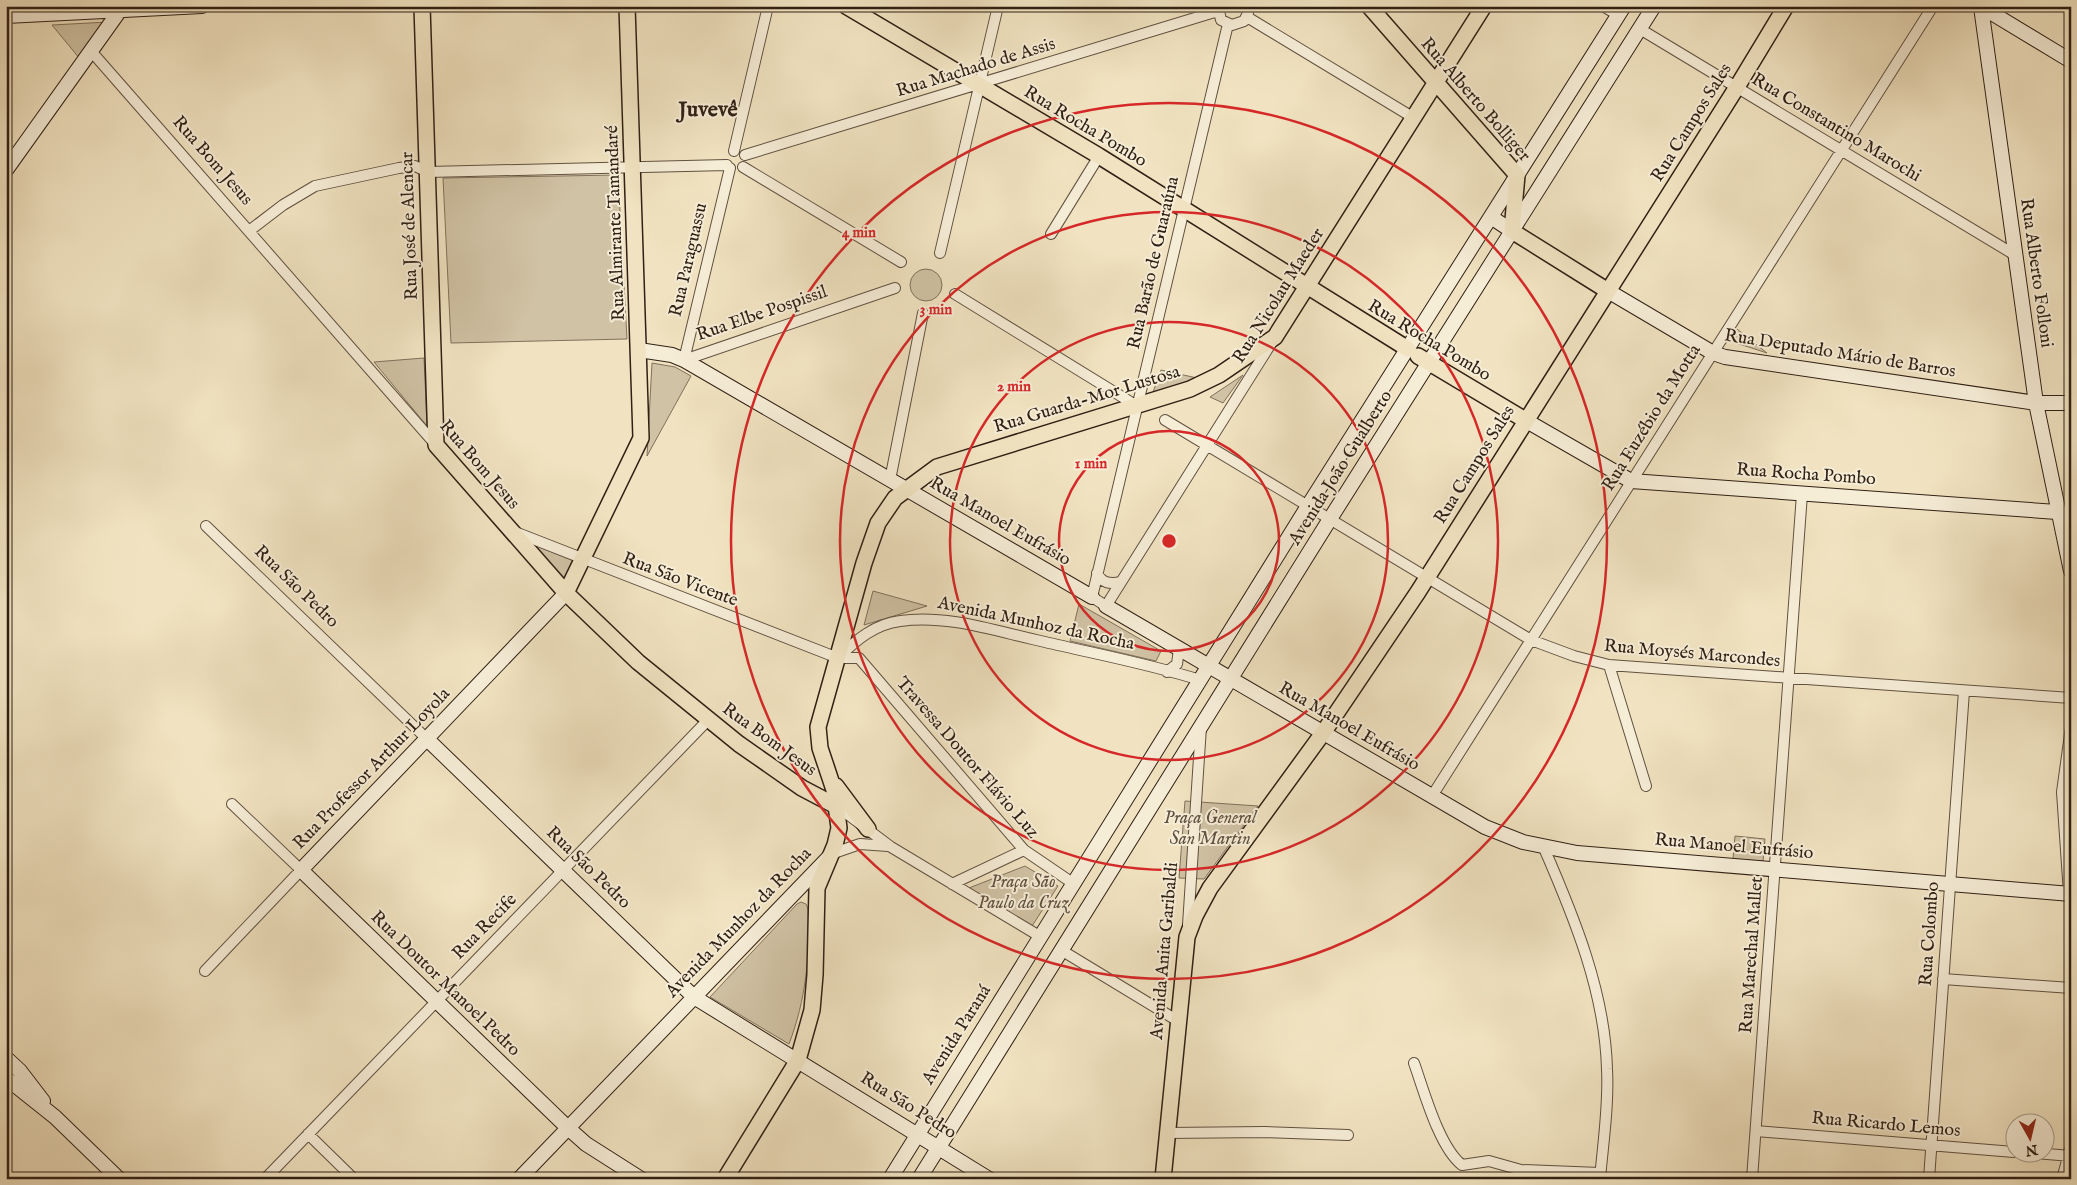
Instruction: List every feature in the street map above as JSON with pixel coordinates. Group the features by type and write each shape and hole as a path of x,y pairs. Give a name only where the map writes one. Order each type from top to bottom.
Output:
{"main road":[{"name":"Rua José de Alencar","path":"422,6 436,445"},
{"name":"Rua Almirante Tamandaré","path":"583,559 641,438 627,6"},
{"name":"Rua Rocha Pombo","path":"846,6 1099,156 1306,288 1525,420"},
{"name":"Rua Alberto Bolliger","path":"1369,6 1518,175 1512,231"},
{"name":"Rua Nicolau Maeder","path":"1275,337 1484,6"},
{"name":"Rua Campos Sales","path":"1187,938 1194,916 1210,888 1323,733 1427,577 1737,87 1786,6"},
{"name":"Rua Deputado Mário de Barros","path":"1512,231 1608,291"},
{"name":"Rua Guarda-Mor Lustosa","path":"838,658 874,532 887,507 905,489 927,473 949,462 1177,393 1219,375 1275,337"},
{"name":"Rua Bom Jesus","path":"436,445 566,593 638,662 708,720 802,788 838,807"},
{"path":"566,593 583,559"},
{"name":"Avenida Munhoz da Rocha","path":"831,854 838,828 838,807 820,748 818,727 838,658"},
{"path":"830,776 868,830"},
{"path":"725,1179 798,1060 809,1025 814,995 817,888 831,854"},
{"name":"Avenida Anita Garibaldi","path":"1163,1179 1187,938"}],"street":[{"path":"6,16 121,8 202,6"},
{"path":"734,151 768,6"},
{"path":"940,253 978,84 998,6"},
{"path":"1603,6 1621,11"},
{"name":"Avenida João Gualberto","path":"1041,937 1308,506 1512,231 1654,6"},
{"name":"Rua Euzébio da Motta","path":"1432,796 1933,6"},
{"path":"1981,7 2071,61"},
{"name":"Rua Alberto Folloni","path":"1981,7 2036,404 2057,512 2071,571"},
{"path":"6,170 121,8"},
{"path":"1218,9 1221,20 1228,24 1241,23 1247,12 1414,118"},
{"name":"Rua Machado de Assis","path":"744,155 1218,9"},
{"name":"Avenida João Gualberto","path":"1061,950 1330,519 1491,217 1621,11"},
{"name":"Rua Barão de Guaraúna","path":"1092,597 1228,24"},
{"name":"Rua Constantino Marochi","path":"1640,29 2015,255"},
{"name":"Rua Bom Jesus","path":"91,51 436,445"},
{"path":"249,231 294,197 315,186 400,168 415,166 428,172 728,166 735,170 743,167 746,162 744,155 740,151 734,151 727,156 728,166"},
{"path":"1051,234 1099,156"},
{"name":"Rua Paraguassu","path":"684,360 728,166"},
{"path":"743,167 901,262"},
{"name":"Rua Deputado Mário de Barros","path":"1491,217 1512,231"},
{"name":"Rua Elbe Pospissil","path":"639,350 672,355 684,360 895,288"},
{"name":"Rua Deputado Mário de Barros","path":"1608,291 1713,353 1739,359 2036,404 2071,403"},
{"path":"955,294 1137,406"},
{"path":"890,480 924,313"},
{"name":"Rua Nicolau Maeder","path":"1106,606 1275,337"},
{"name":"Rua Manoel Eufrásio","path":"684,360 1323,733 1502,835 1544,848 1577,853 2070,894"},
{"name":"Rua Moysés Marcondes","path":"1165,420 1531,640 1567,654 1609,665 2071,698"},
{"name":"Rua Rocha Pombo","path":"1525,420 1631,481 2057,512"},
{"name":"Rua Marechal Mallet","path":"1752,1179 1802,494"},
{"name":"Rua São Pedro","path":"206,526 694,997 989,1179"},
{"name":"Rua São Vicente","path":"511,530 838,658"},
{"path":"1098,573 1104,582 1110,584 1121,582"},
{"name":"Rua Professor Arthur Loyola","path":"205,971 566,593"},
{"name":"Avenida Munhoz da Rocha","path":"838,658 857,640 879,627 898,621 931,619 963,624 1200,680"},
{"path":"1167,672 1178,664 1179,649"},
{"name":"Travessa Doutor Flávio Luz","path":"838,658 858,658 1024,850 1074,884"},
{"path":"1609,665 1646,786"},
{"name":"Rua Colombo","path":"1929,1179 1964,691"},
{"name":"Rua Recife","path":"265,1179 708,720"},
{"name":"Avenida Anita Garibaldi","path":"1187,938 1202,726"},
{"path":"2070,894 2062,792 2071,727"},
{"name":"Rua Doutor Manoel Pedro","path":"232,804 568,1128 586,1144 641,1179"},
{"name":"Rua Bom Jesus","path":"838,807 891,847 1041,937"},
{"name":"Rua Bom Jesus","path":"831,854 860,844 891,847"},
{"path":"1414,1062 1445,1146 1453,1159 1462,1165 1489,1161 1521,1170 1600,1176 1608,1070 1601,1018 1581,941 1544,848"},
{"path":"952,884 1024,850"},
{"name":"Avenida Munhoz da Rocha","path":"519,1179 831,854"},
{"name":"Avenida Paraná","path":"890,1179 1041,937"},
{"path":"919,1179 1061,950 1178,1021"},
{"path":"1943,979 2071,988"},
{"path":"6,1058 20,1071 55,1117"},
{"path":"6,1078 55,1117 119,1179"},
{"path":"586,1144 580,1133 582,1124 612,1082"},
{"name":"Rua Ricardo Lemos","path":"1756,1131 2004,1151"},
{"path":"1167,1133 1265,1132 1348,1135"},
{"path":"308,1134 354,1179"},
{"path":"2054,1153 2070,1153 2062,1179"}],"green space":[{"path":"108,22 80,59 52,25"},
{"path":"618,175 627,339 451,343 443,178"},
{"path":"926,269 932,270 937,274 941,279 941,291 937,296 932,300 926,301 920,300 915,296 911,291 910,285 911,279 915,274 920,270"},
{"path":"1737,329 1767,353 1730,341"},
{"path":"424,358 427,426 374,362"},
{"path":"652,363 675,367 691,376 647,456"},
{"path":"1161,370 1197,378 1152,395"},
{"path":"1243,375 1223,403 1210,397"},
{"path":"527,542 576,562 565,586"},
{"path":"873,591 927,606 864,625"},
{"path":"1079,604 1161,651 1156,661 1070,641"},
{"name":"Praça General San Martin","path":"1185,801 1258,806 1204,879 1179,878"},
{"path":"1735,836 1765,839 1763,861 1733,859"},
{"name":"Praça São Paulo da Cruz","path":"1025,866 1058,886 1032,926 969,888"},
{"path":"801,902 806,904 808,909 806,978 795,1027 789,1044 710,997 797,904"}],"district":[{"name":"Juvevê","path":"708,110"}]}
